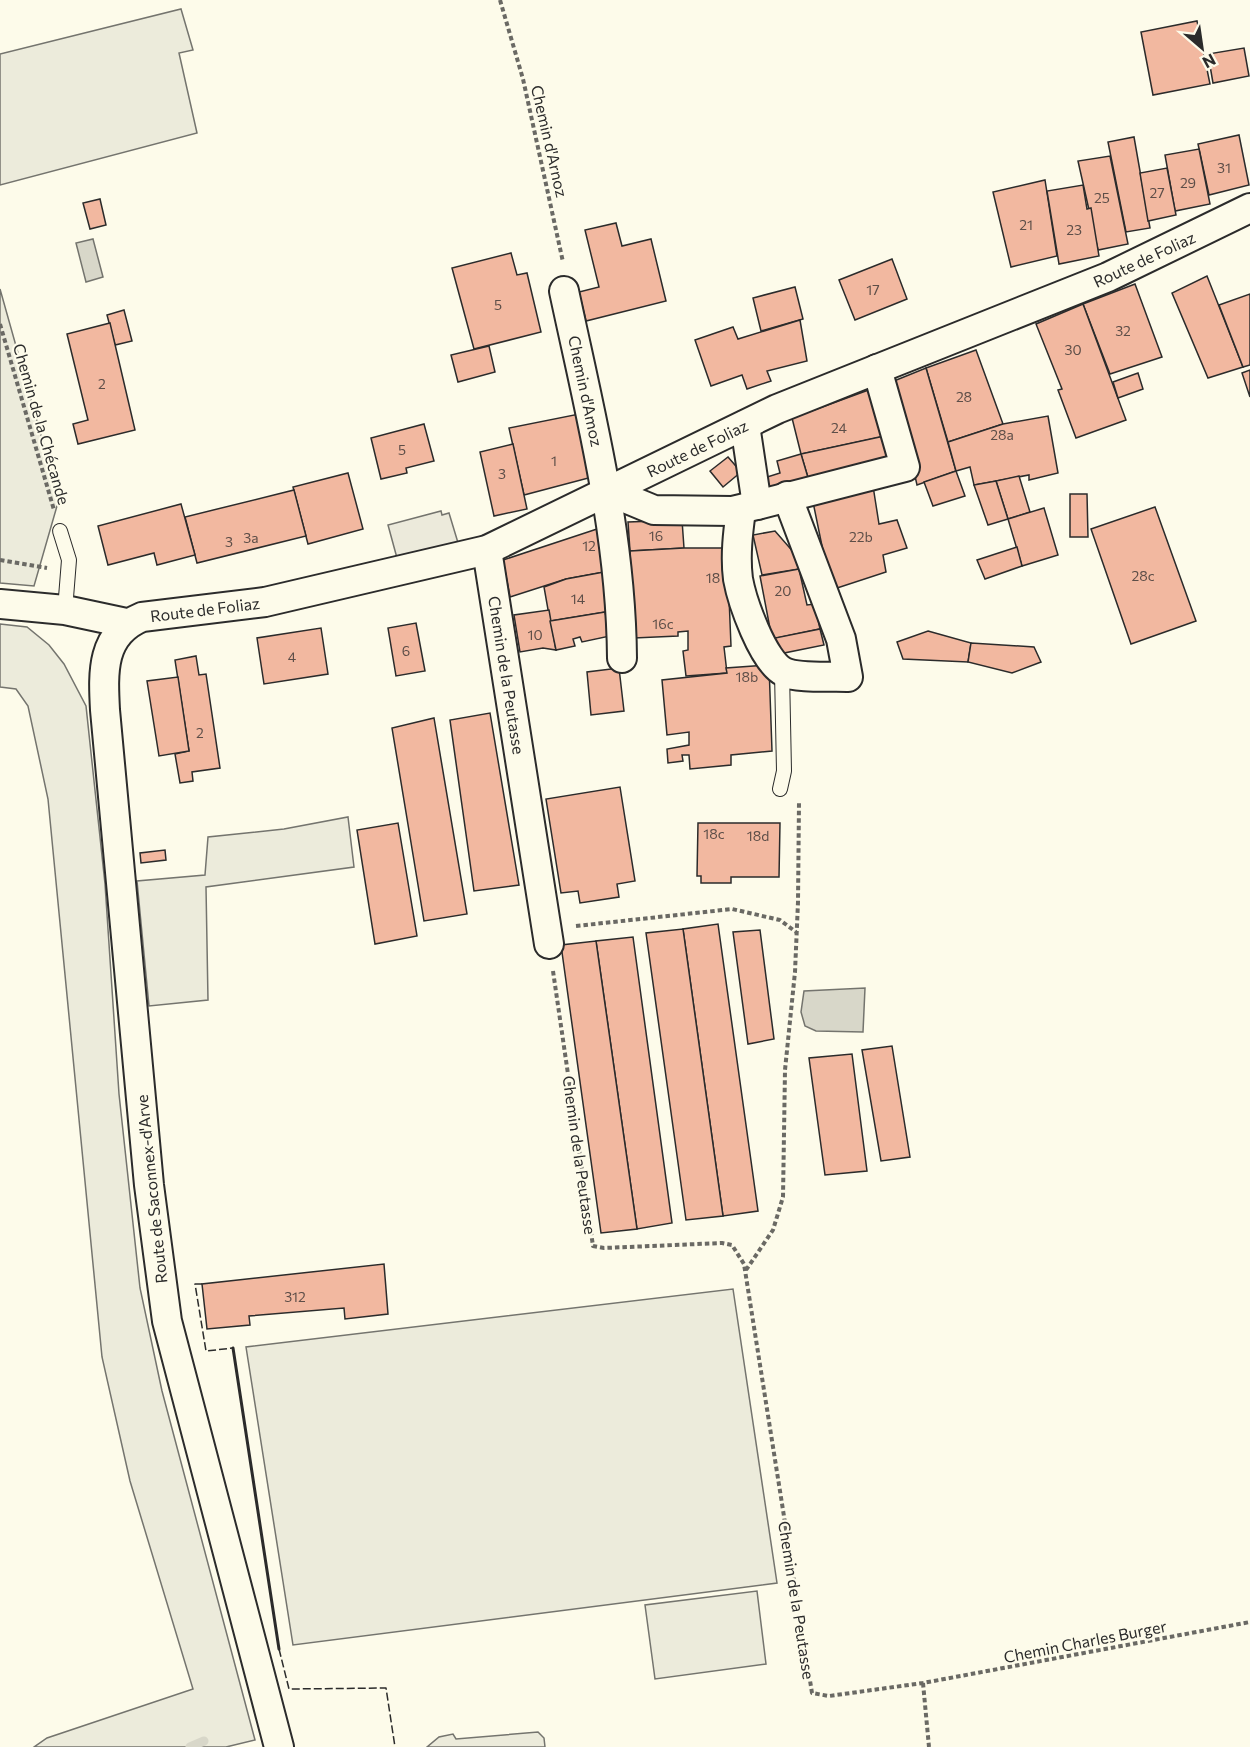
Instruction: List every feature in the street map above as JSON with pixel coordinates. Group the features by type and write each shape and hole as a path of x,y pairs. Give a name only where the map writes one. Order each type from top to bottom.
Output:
{"street":[{"name":"Route de Foliaz","path":"126,623 160,613 265,602 487,550 804,397 1108,277 1250,208"},
{"name":"Chemin d'Amoz","path":"564,291 608,491 616,551 622,658"},
{"path":"608,491 654,510 749,507 905,467 877,369"},
{"path":"745,425 749,507 737,545 738,579 761,643 782,672 848,677 841,639 787,496"},
{"name":"Chemin de la Peutasse","path":"487,550 548,936"},
{"path":"0,604 65,610 126,623"},
{"name":"Route de Saconnex-d'Arve","path":"126,623 112,641 106,658 104,682 149,1185 161,1282 178,1372 188,1398 279,1747"}],"lane":[{"path":"60,531 69,560 65,610"},
{"path":"780,789 784,771 782,672"}],"path":[{"name":"Chemin d'Arnoz","path":"501,0 524,79 556,221 564,291"},
{"name":"Chemin de la Chécande","path":"0,324 60,531"},
{"path":"0,560 68,572"},
{"path":"746,1271 773,1230 783,1197 785,1070 798,902"},
{"path":"548,936 732,909 780,920 796,933"},
{"name":"Chemin de la Peutasse","path":"548,936 593,1246 604,1248 722,1243 732,1245 738,1252 746,1271 812,1693 829,1696 924,1683"},
{"name":"Chemin Charles Burger","path":"924,1683 1250,1622"},
{"path":"924,1683 928,1747"}],"shaded area":[{"path":"181,9 193,50 179,53 197,133 0,185 0,54"},
{"path":"93,239 103,277 86,282 76,243"},
{"path":"0,289 59,499 34,586 0,583"},
{"path":"441,511 442,515 449,513 462,556 400,569 388,525"},
{"path":"0,624 27,627 49,645 64,664 86,706 105,884 119,1094 140,1288 162,1391 255,1740 226,1747 34,1747 47,1738 193,1689 130,1481 102,1357 48,799 28,706 16,689 0,687"},
{"path":"348,817 354,867 206,887 208,1000 149,1006 137,881 205,875 208,837 284,829"},
{"path":"865,988 863,1032 816,1031 805,1026 801,1012 804,991"},
{"path":"733,1289 777,1583 293,1645 246,1347"},
{"path":"757,1591 766,1664 655,1679 645,1605"},
{"path":"538,1732 544,1738 545,1747 427,1747 439,1737 453,1734 456,1739"}],"building":[{"path":"1197,21 1210,84 1153,95 1141,32"},
{"path":"1244,48 1249,76 1213,83 1208,54"},
{"path":"1239,135 1249,185 1209,195 1198,144"},
{"path":"1134,137 1150,228 1126,232 1108,142"},
{"path":"1199,149 1210,204 1175,211 1165,155"},
{"path":"1110,156 1128,244 1098,250 1078,161"},
{"path":"1167,168 1176,215 1148,221 1140,173"},
{"path":"1045,180 1057,256 1011,267 993,192"},
{"path":"1083,185 1087,209 1091,208 1099,256 1059,264 1047,191"},
{"path":"100,199 106,225 90,229 83,203"},
{"path":"616,223 622,246 651,239 666,301 586,321 579,292 599,287 585,230"},
{"path":"511,253 517,275 527,273 541,332 474,349 452,268"},
{"path":"892,259 907,299 855,320 839,280"},
{"path":"1207,276 1243,367 1208,378 1172,293"},
{"path":"1135,284 1162,357 1110,374 1083,304"},
{"path":"795,287 803,319 761,331 753,298"},
{"path":"1250,294 1250,365 1243,367 1219,305"},
{"path":"1083,304 1126,420 1076,438 1058,390 1062,389 1036,324"},
{"path":"124,310 132,341 115,345 107,315"},
{"path":"800,320 807,361 767,371 771,381 747,389 742,375 711,386 695,340 733,327 738,339"},
{"path":"110,323 135,430 78,444 73,424 88,420 67,334"},
{"path":"489,346 495,372 458,382 451,355"},
{"path":"976,350 1003,424 948,442 926,368"},
{"path":"926,368 956,471 917,485 901,414 889,383"},
{"path":"1250,370 1250,397 1242,373"},
{"path":"1138,373 1143,389 1118,398 1113,382"},
{"path":"874,388 886,436 801,454 792,418"},
{"path":"579,414 596,476 524,495 509,428"},
{"path":"1048,416 1058,473 1029,480 1029,475 974,485 970,467 956,471 948,442 1003,424"},
{"path":"424,424 434,461 406,468 407,473 381,479 371,438"},
{"path":"889,435 894,461 809,481 801,454"},
{"path":"513,444 527,509 494,516 480,452"},
{"path":"801,454 809,481 767,491 764,478 780,473 777,461"},
{"path":"728,457 741,472 723,487 710,471"},
{"path":"956,471 965,496 933,506 924,482"},
{"path":"348,473 363,529 308,544 293,487"},
{"path":"1019,476 1030,512 1008,519 996,481"},
{"path":"996,481 1008,519 988,525 974,485"},
{"path":"873,486 879,524 897,520 907,548 883,555 886,572 831,590 813,502"},
{"path":"294,490 306,536 197,563 185,517"},
{"path":"1070,494 1087,494 1088,537 1070,537"},
{"path":"181,504 195,555 157,565 154,553 108,565 98,526"},
{"path":"1155,507 1196,621 1131,644 1091,529"},
{"path":"1044,508 1058,555 1022,566 1008,519"},
{"path":"682,520 684,548 630,551 628,522"},
{"path":"600,528 609,571 566,579 510,597 503,560"},
{"path":"775,531 796,555 799,569 762,575 753,535"},
{"path":"1017,547 1022,566 985,579 977,560"},
{"path":"727,548 731,646 724,647 727,673 686,676 683,651 688,650 688,631 678,632 678,636 634,638 630,551"},
{"path":"799,569 807,605 815,604 820,629 772,639 760,576"},
{"path":"604,572 611,611 550,621 544,587 566,579"},
{"path":"549,610 556,650 543,648 520,652 514,615"},
{"path":"605,612 610,636 582,642 580,637 573,639 575,646 556,650 550,621"},
{"path":"416,623 425,671 396,676 388,628"},
{"path":"321,628 328,674 264,684 257,638"},
{"path":"820,629 824,645 779,654 775,638"},
{"path":"928,631 971,643 968,662 903,659 897,642"},
{"path":"971,643 1034,647 1041,662 1012,673 968,662"},
{"path":"196,656 199,675 206,674 220,768 192,772 193,781 180,783 175,754 189,751 175,660"},
{"path":"769,665 772,751 731,755 731,765 690,769 689,755 682,755 683,761 668,763 667,749 689,745 689,732 667,735 662,680 727,673 726,668"},
{"path":"619,668 624,711 591,715 587,672"},
{"path":"178,677 189,751 159,756 147,681"},
{"path":"490,713 519,885 474,891 450,720"},
{"path":"434,718 467,914 424,921 392,728"},
{"path":"620,787 635,881 617,884 619,897 580,903 578,891 561,893 546,799"},
{"path":"398,823 417,936 375,944 357,830"},
{"path":"698,823 780,823 779,877 731,877 731,883 701,883 701,876 697,876"},
{"path":"165,850 166,860 141,863 140,853"},
{"path":"718,924 758,1211 723,1216 683,929"},
{"path":"683,929 723,1216 686,1220 646,933"},
{"path":"760,930 774,1039 748,1044 733,932"},
{"path":"633,937 672,1223 637,1229 596,941"},
{"path":"596,941 637,1229 601,1233 561,945"},
{"path":"892,1046 910,1157 881,1161 862,1050"},
{"path":"852,1054 867,1171 825,1175 809,1058"},
{"path":"384,1264 388,1314 345,1319 344,1308 249,1316 250,1325 207,1329 202,1284"}],"waterway":[{"path":"190,1747 204,1741"}],"fence":[{"path":"202,1284 195,1284 206,1351 233,1348"},
{"path":"279,1649 289,1689 386,1688 395,1747"}],"wall":[{"path":"233,1348 279,1649"}]}
